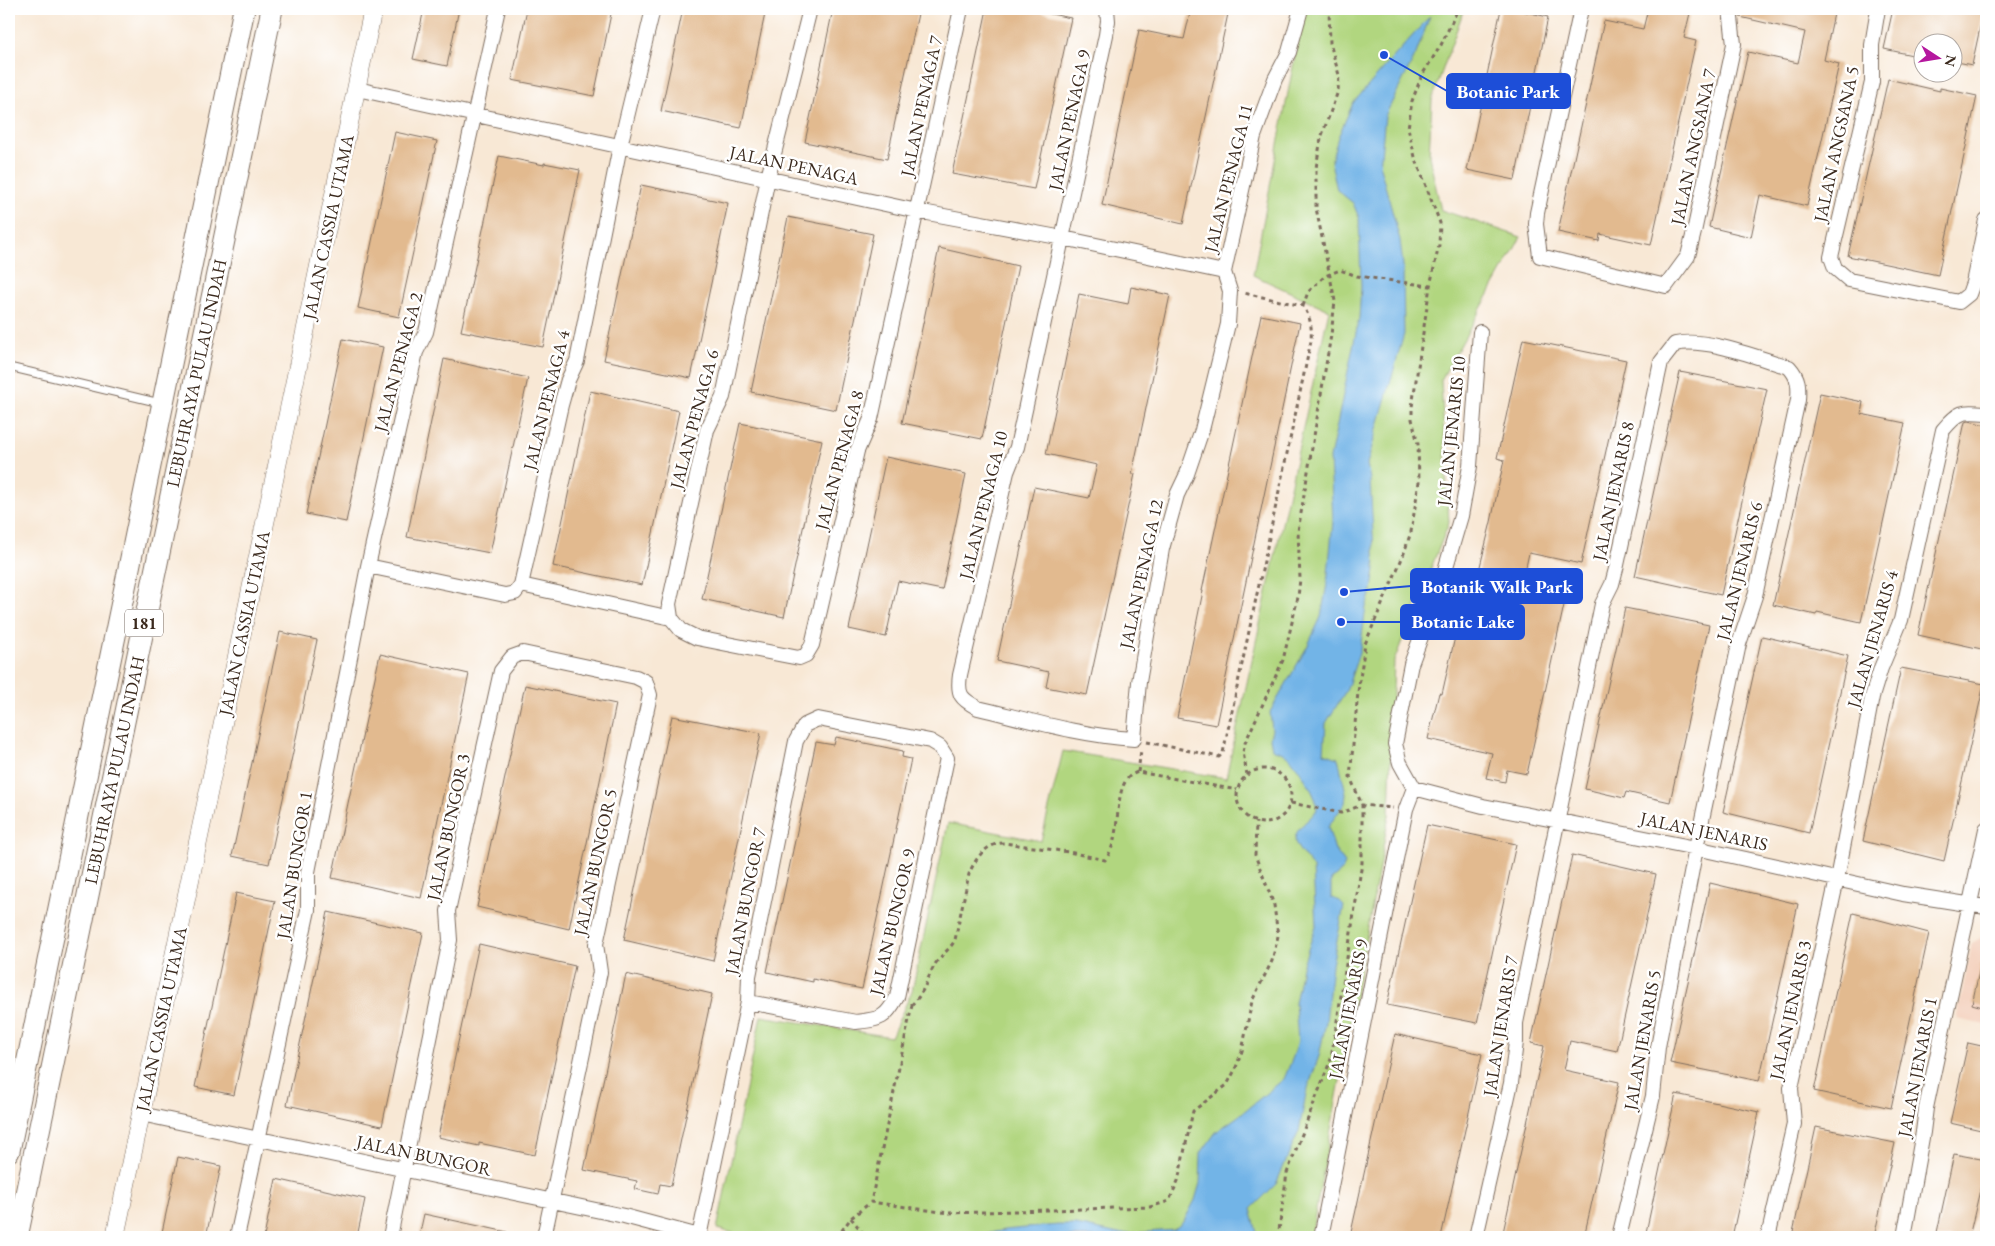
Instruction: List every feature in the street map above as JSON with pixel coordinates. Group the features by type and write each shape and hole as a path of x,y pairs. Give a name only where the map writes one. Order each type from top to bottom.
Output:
{"main road":[{"name":"LEBUHRAYA PULAU INDAH","path":"9,1152 244,9"},
{"name":"LEBUHRAYA PULAU INDAH","path":"17,1237 272,9"}],"street":[{"name":"JALAN CASSIA UTAMA","path":"115,1237 373,9"},
{"name":"JALAN PENAGA 2","path":"368,566 416,352 426,332 498,9"},
{"name":"JALAN PENAGA 4","path":"521,585 561,405 568,380 577,361 620,146 653,9"},
{"name":"JALAN PENAGA 6","path":"671,618 669,604 707,430 712,416 723,397 768,178 810,9"},
{"name":"JALAN PENAGA 7","path":"917,211 961,9"},
{"name":"JALAN PENAGA 9","path":"1063,238 1106,36 1107,9"},
{"name":"JALAN PENAGA 11","path":"1224,272 1254,136 1275,80 1288,52 1301,9"},
{"name":"JALAN ANGSANA 7","path":"1581,9 1537,213 1536,224 1540,256 1666,286 1688,256 1694,232 1734,44 1730,9"},
{"name":"JALAN ANGSANA 5","path":"1878,9 1872,45 1872,82 1831,257 1835,268 1849,280 1959,302 1969,294 1986,220"},
{"name":"JALAN PENAGA","path":"357,89 917,211 1063,238 1224,272"},
{"name":"JALAN PENAGA 8","path":"671,618 681,630 697,638 799,658 806,655 812,645 858,451 871,418 917,211"},
{"name":"JALAN PENAGA 10","path":"1063,238 1017,447 1008,472 958,687 961,697 978,708 1042,724 1115,738 1138,740"},
{"name":"JALAN PENAGA 12","path":"1138,740 1139,682 1162,549 1177,494 1187,474 1202,430 1228,324 1230,291 1224,272"},
{"name":"JALAN JENARIS 10","path":"1414,788 1400,762 1395,744 1411,664 1443,577 1461,516 1470,466 1480,332"},
{"name":"JALAN JENARIS 8","path":"1558,820 1602,604 1612,584 1617,565 1661,362 1675,344 1687,341 1729,349"},
{"name":"JALAN JENARIS 6","path":"1696,848 1739,644 1755,596 1798,400 1799,384 1795,374 1789,367 1729,349"},
{"name":"JALAN JENARIS 4","path":"1837,879 1872,697 1881,668 1901,620 1943,430 1953,419 1966,411 1986,413"},
{"path":"368,566 505,595 515,593 521,585 671,618"},
{"name":"JALAN BUNGOR 1","path":"237,1237 308,910 308,872 368,566"},
{"name":"JALAN BUNGOR 3","path":"390,1237 450,940 448,911 501,671 512,657 523,653 584,666"},
{"name":"JALAN BUNGOR 5","path":"544,1237 600,972 596,944 650,695 646,682 636,677 584,666"},
{"name":"JALAN BUNGOR 7","path":"699,1236 748,1002 749,976 796,741 805,724 818,718 930,741 940,748 947,758"},
{"name":"JALAN BUNGOR 9","path":"748,1002 856,1022 872,1020 888,1013 897,997 947,758"},
{"name":"JALAN JENARIS 9","path":"1321,1237 1406,809 1414,788"},
{"name":"JALAN JENARIS","path":"1414,788 1483,806 1696,848 1903,894 1986,907"},
{"name":"JALAN JENARIS 7","path":"1476,1237 1511,1083 1516,1042 1516,1023 1558,820"},
{"name":"JALAN JENARIS 1","path":"1904,1237 1924,1132 1926,1108 1986,830"},
{"name":"JALAN JENARIS 5","path":"1619,1237 1653,1096 1658,1047 1696,848"},
{"name":"JALAN JENARIS 3","path":"1768,1237 1794,1124 1791,1088 1837,879"},
{"name":"JALAN BUNGOR","path":"141,1114 624,1216 699,1236"}],"lane":[{"path":"9,366 162,404"}],"path":[{"path":"1247,774 1243,752 1245,743 1283,660 1298,597 1300,579 1298,531 1331,336 1335,301 1316,208 1316,168 1321,138 1338,91 1339,75 1330,43 1329,9"},
{"path":"1278,1237 1287,1173 1331,1059 1362,862 1362,805 1350,777 1364,644 1403,556 1411,532 1419,482 1418,444 1412,419 1412,407 1430,286 1439,245 1440,223 1415,157 1408,128 1412,102 1422,75 1441,45 1458,9"},
{"path":"1138,772 1138,740 1219,757 1223,753 1311,341 1312,327 1310,317 1304,306 1308,292 1325,276 1340,270 1357,276 1430,286"},
{"path":"1230,291 1304,306"},
{"path":"1261,770 1274,771 1285,778 1291,790 1291,803 1285,814 1275,822 1262,824 1250,819 1241,810 1238,801 1238,790 1247,774 1261,770"},
{"path":"836,1237 851,1218 871,1202 912,1005 925,988 933,968 952,947 971,867 987,847 997,843 1004,843 1069,852 1105,860 1110,855 1115,836 1122,790 1128,778 1138,772 1238,790"},
{"path":"1291,803 1341,813 1362,805 1406,809"},
{"path":"871,1202 948,1213 1150,1207 1169,1201 1178,1181 1193,1111 1227,1084 1235,1070 1242,1051 1252,1001 1272,961 1278,936 1274,906 1255,855 1256,822"},
{"path":"897,997 912,1005"},
{"path":"851,1218 866,1237"}],"shaded area":[{"path":"1986,935 1986,1025 1957,1019 1972,943"}],"green space":[{"path":"1304,9 1464,9 1432,100 1429,156 1441,210 1521,237 1441,380 1449,523 1394,661 1389,815 1311,1237 750,1237 717,1229 761,1016 891,1037 912,991 948,823 1041,841 1063,751 1226,778 1329,310 1253,275"}],"water":[{"path":"1430,16 1416,54 1385,116 1380,167 1400,240 1403,265 1404,334 1367,464 1370,479 1375,569 1372,589 1366,607 1360,650 1347,689 1326,723 1324,753 1338,758 1346,793 1345,803 1328,827 1335,850 1345,863 1342,871 1331,880 1331,898 1338,900 1344,906 1332,965 1326,1022 1319,1056 1306,1094 1299,1131 1276,1184 1251,1209 1258,1237 972,1237 1004,1230 1058,1225 1077,1225 1119,1234 1174,1230 1184,1221 1195,1200 1200,1183 1201,1153 1216,1132 1284,1079 1293,1057 1298,1041 1295,1003 1302,967 1316,926 1313,868 1299,849 1295,839 1301,827 1316,811 1317,806 1308,784 1293,761 1285,754 1272,749 1270,712 1307,647 1321,617 1327,584 1333,521 1330,458 1359,318 1361,287 1359,218 1353,203 1337,190 1331,162 1338,137 1353,103"}],"building":[{"path":"424,9 459,9 447,66 413,59"},
{"path":"527,9 612,9 594,96 512,80"},
{"path":"683,9 766,9 741,128 661,111"},
{"path":"833,9 919,9 887,159 805,142"},
{"path":"987,9 1026,9 1071,18 1034,189 952,174"},
{"path":"1191,9 1229,9 1183,224 1102,205 1139,30 1184,39"},
{"path":"1501,9 1513,9 1548,17 1515,180 1467,170"},
{"path":"1648,9 1691,9 1684,38 1696,41 1651,245 1600,234 1599,241 1558,232 1604,21 1643,29"},
{"path":"1739,9 1835,9 1824,60 1839,64 1807,206 1760,195 1751,237 1709,227 1748,52 1798,63 1805,32 1740,17"},
{"path":"1893,9 1984,9 1972,65 1962,63 1962,32 1912,32 1912,55 1884,49"},
{"path":"1888,79 1940,91 1940,88 1977,96 1938,275 1848,256"},
{"path":"395,132 437,141 399,317 358,308"},
{"path":"499,156 580,170 543,347 461,331"},
{"path":"641,185 728,203 691,378 604,360"},
{"path":"788,217 873,234 836,410 751,392"},
{"path":"939,248 1018,266 982,439 902,423"},
{"path":"1131,287 1170,295 1132,474 1135,474 1087,695 1046,687 1049,672 997,661 1034,487 1089,498 1097,465 1046,454 1079,294 1128,304"},
{"path":"1261,315 1300,323 1216,725 1177,718"},
{"path":"343,339 383,347 346,522 306,514"},
{"path":"1523,339 1626,360 1581,564 1529,553 1522,586 1566,596 1527,774 1507,770 1505,782 1486,778 1492,753 1428,739 1439,693 1442,694 1455,637 1462,639 1491,522 1504,460 1497,458"},
{"path":"444,359 528,378 490,553 407,537"},
{"path":"1680,372 1767,389 1721,595 1635,576"},
{"path":"590,391 679,411 642,585 553,566"},
{"path":"1820,393 1863,402 1861,414 1905,423 1861,622 1817,612 1816,615 1773,605"},
{"path":"1969,421 1986,425 1986,650 1918,635 1965,422"},
{"path":"740,423 822,440 784,617 702,599"},
{"path":"886,457 966,474 942,590 898,581 886,637 849,629"},
{"path":"1625,608 1709,625 1670,802 1626,792 1624,798 1585,789"},
{"path":"280,632 317,640 269,864 232,856"},
{"path":"1762,636 1848,656 1809,833 1723,812"},
{"path":"380,654 469,674 421,898 332,878"},
{"path":"1901,668 1984,684 1944,861 1863,841"},
{"path":"525,685 616,704 569,929 477,907"},
{"path":"672,716 761,733 713,961 624,940"},
{"path":"836,737 903,751 902,757 911,759 862,989 813,979 813,982 767,972 816,742 834,745"},
{"path":"1427,825 1516,844 1477,1023 1387,1005"},
{"path":"1572,855 1656,874 1617,1051 1570,1041 1564,1070 1619,1082 1584,1237 1502,1237 1544,1046 1531,1043"},
{"path":"1710,883 1798,904 1759,1081 1670,1063"},
{"path":"236,893 275,901 234,1095 195,1087"},
{"path":"328,912 423,933 382,1126 287,1105"},
{"path":"1853,913 1929,933 1891,1108 1814,1091"},
{"path":"479,944 575,966 535,1155 479,1143 479,1146 438,1137"},
{"path":"1981,963 1986,964 1986,1008 1972,1004"},
{"path":"626,974 712,994 671,1186 660,1184 658,1194 635,1189 637,1181 584,1170"},
{"path":"1395,1034 1482,1054 1441,1237 1350,1237"},
{"path":"1968,1043 1986,1047 1986,1108 1981,1130 1950,1123"},
{"path":"1676,1094 1759,1112 1732,1237 1645,1237"},
{"path":"1816,1127 1895,1143 1874,1237 1792,1237"},
{"path":"1954,1154 1986,1160 1980,1190 1969,1237 1936,1237"},
{"path":"178,1157 221,1166 206,1237 161,1237"},
{"path":"276,1179 365,1199 357,1237 264,1237"},
{"path":"424,1214 507,1232 506,1237 419,1237"}],"place":[{"name":"Botanic Park","path":"1384,55"},
{"name":"Botanik Walk Park","path":"1344,592"},
{"name":"Botanic Lake","path":"1341,622"}]}
